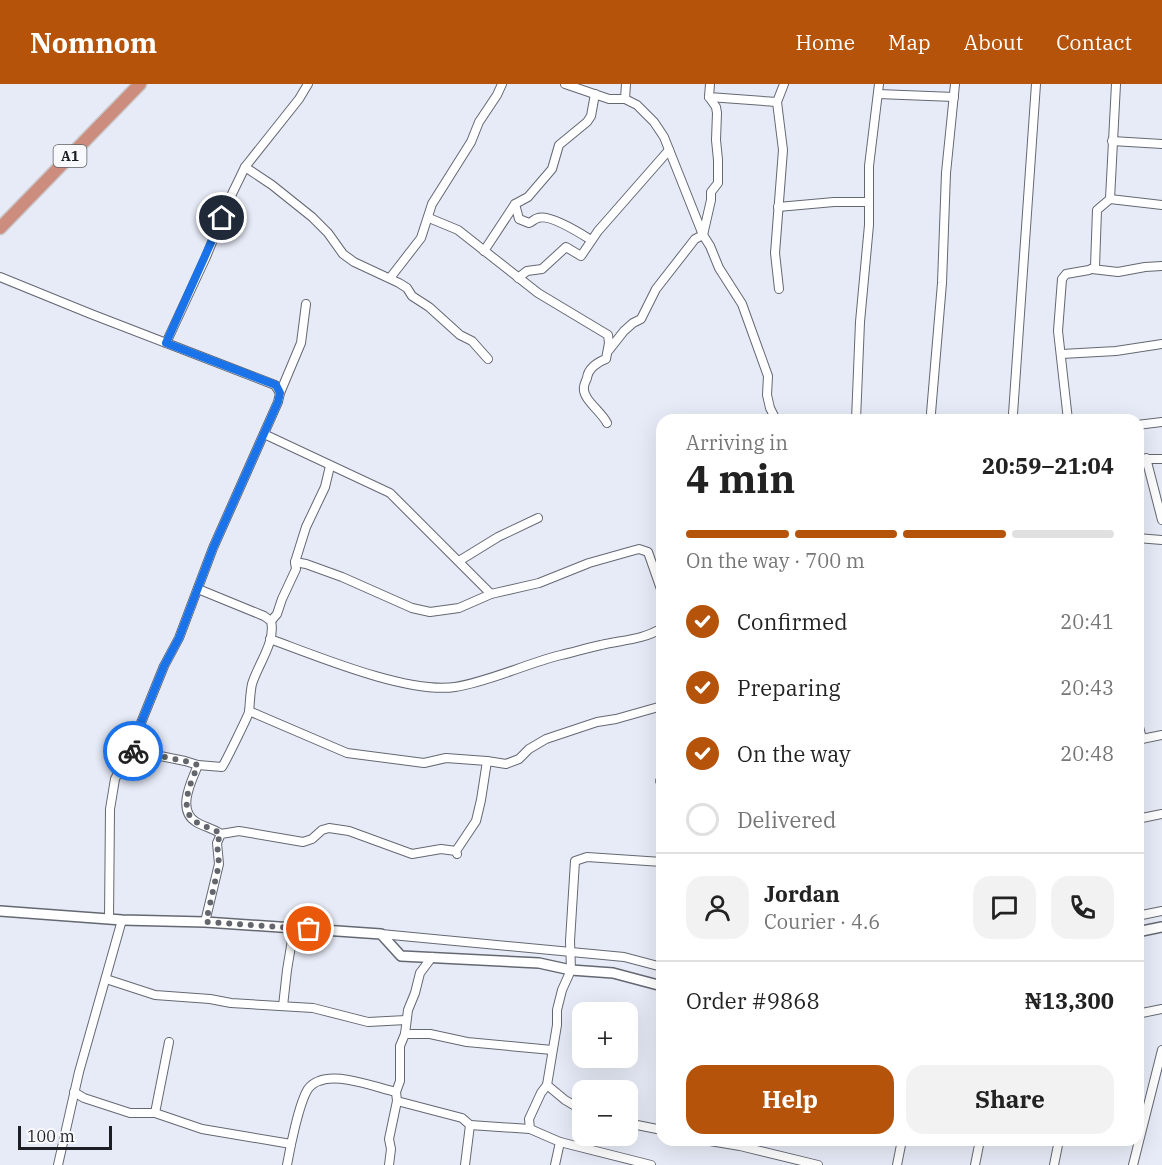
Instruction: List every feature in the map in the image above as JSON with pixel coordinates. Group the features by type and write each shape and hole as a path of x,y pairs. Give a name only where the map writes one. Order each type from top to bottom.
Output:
{"highway":[{"name":"A1","path":"0,228 140,84"}],"street":[{"path":"166,343 245,167 299,99 308,84"},
{"path":"390,278 421,238 432,204 467,149 479,122 502,84"},
{"path":"565,84 609,99 625,99 642,109 664,137 703,235 719,268 742,304 768,376 767,395 773,414"},
{"path":"625,99 626,84"},
{"path":"703,235 711,192 718,183 717,113 709,97 710,84"},
{"path":"779,289 775,253 783,150 777,102 784,84"},
{"path":"856,414 860,322 869,225 869,166 879,84"},
{"path":"932,414 942,283 946,173 956,84"},
{"path":"1013,414 1036,84"},
{"path":"1110,199 1116,84"},
{"path":"484,251 515,204 528,197 552,169 559,146 587,122 591,116 595,94"},
{"path":"878,94 954,97"},
{"path":"709,97 777,102"},
{"path":"1112,141 1162,144"},
{"path":"518,278 527,271 542,269 566,247 581,256 591,240 669,150"},
{"path":"245,167 312,217 328,232 343,254 354,262 407,288 412,296 429,307 460,335 472,341 488,359"},
{"path":"1092,269 1095,267 1097,210 1110,199 1162,205"},
{"path":"778,207 834,202 869,202"},
{"path":"515,204 519,219 529,223 538,218 549,218 572,227 591,240"},
{"path":"429,218 458,230 518,278 608,335 606,359 600,361 587,373 584,388 590,404 602,413 607,423"},
{"path":"608,351 624,331 641,319 656,289 695,239 703,235"},
{"path":"1067,414 1058,331 1062,279 1066,274 1092,269 1118,272 1145,267 1162,267"},
{"path":"0,277 276,385 280,393"},
{"path":"109,919 110,809 115,779 130,750 160,674 179,638 213,548 278,402 301,343 306,304"},
{"path":"1062,354 1116,351 1162,344"},
{"path":"1144,424 1162,422"},
{"path":"264,434 390,493 491,594"},
{"path":"1144,458 1162,459"},
{"path":"130,750 216,768 222,767 225,763 249,711 248,703 252,684 270,639 271,621 277,614 296,569 295,562 311,514 325,487 330,466"},
{"path":"1144,467 1162,520"},
{"path":"459,561 498,537 538,518"},
{"path":"1144,539 1162,540"},
{"path":"295,562 342,577 412,608 430,612 459,608 491,594 539,583 589,563 639,549 648,552 656,575"},
{"path":"198,589 271,621"},
{"path":"270,639 358,670 424,687 452,687 488,679 549,658 600,645 643,638 656,631"},
{"path":"249,711 347,753 424,763 446,758 507,764 519,759 538,742 553,736 597,722 656,708"},
{"path":"1144,738 1162,735"},
{"path":"198,765 189,786 188,814 195,821 212,827 221,834 239,831 303,842 329,828 349,831 412,854 441,849 457,854 476,821 487,761"},
{"path":"1144,818 1162,814"},
{"path":"206,922 219,864 217,843 221,834"},
{"path":"530,1130 529,1119 547,1084 557,1025 557,1010 562,990 571,970 575,860 587,857 656,862"},
{"path":"0,910 122,920 206,922 381,934 624,957 656,965"},
{"path":"1144,915 1162,911"},
{"path":"58,1165 74,1092 122,920"},
{"path":"1144,931 1162,927"},
{"path":"284,1006 294,928"},
{"path":"381,934 401,956 539,963 571,970 613,974 656,985"},
{"path":"389,1165 392,1149 389,1139 397,1101 396,1092 400,1081 400,1046 420,973 432,957"},
{"path":"106,979 155,995 313,1008 368,1022 406,1020"},
{"path":"1144,1013 1162,1009"},
{"path":"405,1034 429,1034 503,1046 552,1050"},
{"path":"155,1113 169,1042"},
{"path":"1144,1121 1162,1050"},
{"path":"286,1165 308,1090 320,1080 335,1078 396,1092"},
{"path":"547,1084 572,1104"},
{"path":"74,1092 118,1110 142,1115 155,1113 202,1129 291,1144"},
{"path":"397,1101 462,1118 470,1125 530,1130 560,1142 651,1165"},
{"path":"465,1165 470,1125"},
{"path":"638,1126 656,1129"},
{"path":"555,1165 560,1142"},
{"path":"751,1146 818,1165"},
{"path":"897,1165 901,1146"},
{"path":"975,1165 979,1146"},
{"path":"1054,1165 1058,1146"},
{"path":"1133,1165 1138,1146"}],"way so far":[{"path":"133,751 198,765 189,786 188,814 195,821 212,827 221,834 217,843 219,864 206,922 309,929"}],"route":[{"path":"133,751 130,750 137,729 164,666 179,638 213,548 280,393 276,385 255,379 166,343 222,218"}]}
